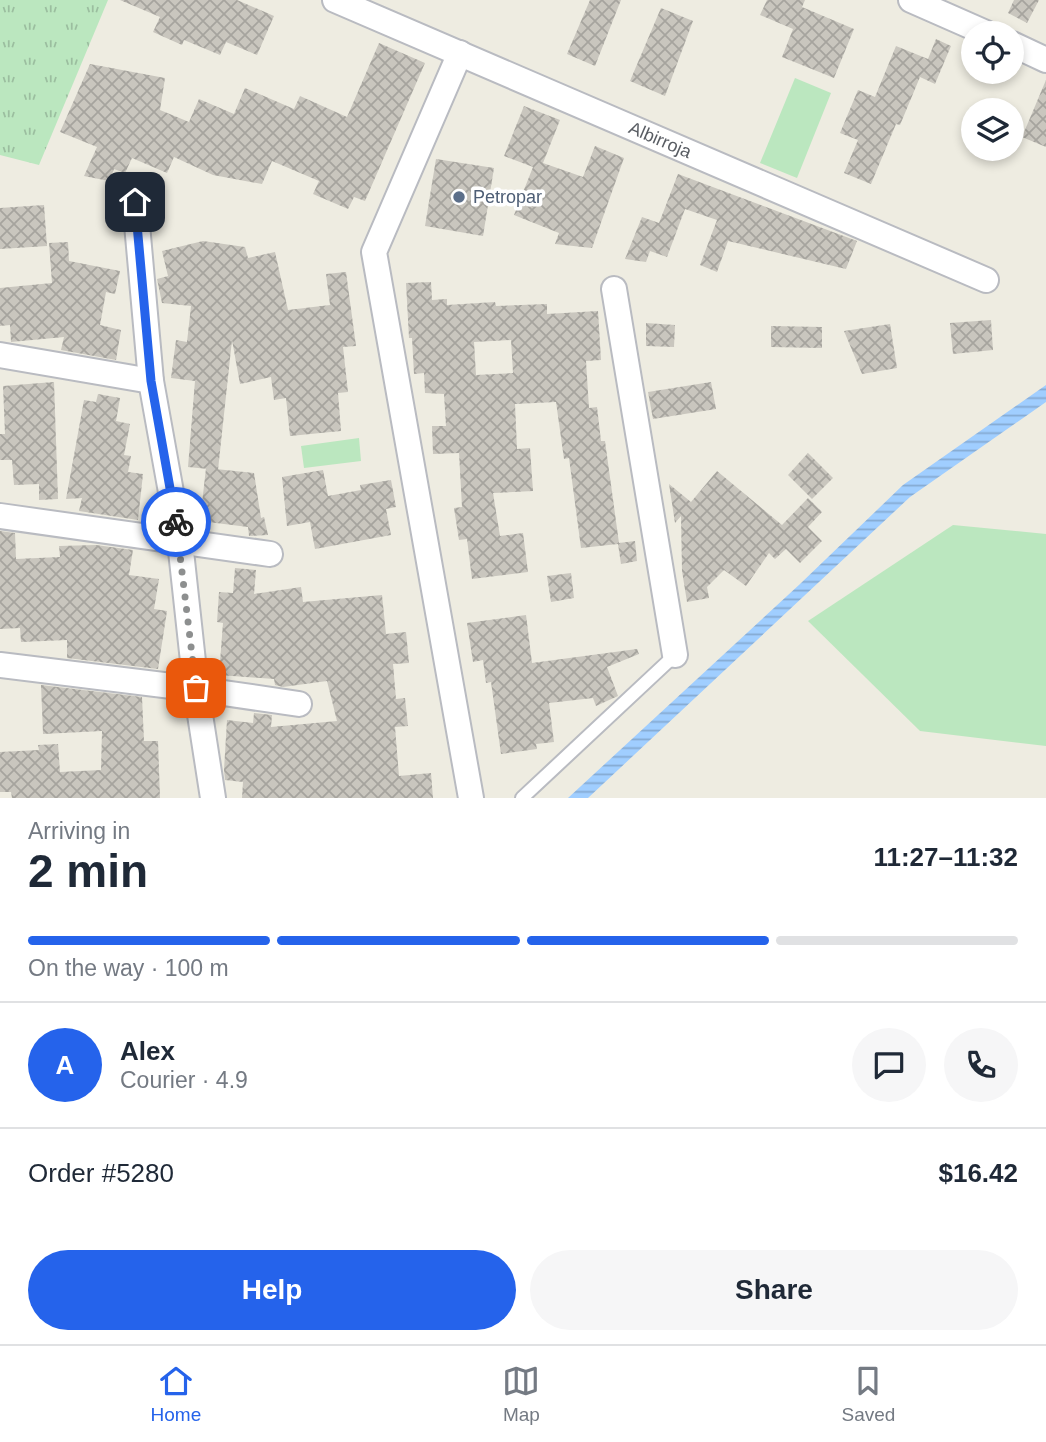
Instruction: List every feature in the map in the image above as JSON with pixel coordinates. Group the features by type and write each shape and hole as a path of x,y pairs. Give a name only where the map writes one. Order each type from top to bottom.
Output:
{"street":[{"name":"Albirroja","path":"335,0 986,280"},
{"path":"911,0 948,7 968,21"},
{"path":"1024,50 1046,60"},
{"path":"460,53 374,252 471,798"},
{"path":"135,202 151,381 180,542 196,688 213,798"},
{"path":"614,289 675,655"},
{"path":"0,355 151,381"},
{"path":"0,516 270,554"},
{"path":"0,664 196,688 299,704"}],"lane":[{"path":"522,798 675,655"}],"green space":[{"path":"0,0 108,0 39,165 0,155"},
{"path":"795,78 831,93 797,178 760,163"},
{"path":"359,438 361,461 304,468 301,446"},
{"path":"953,525 1046,534 1046,746 920,731 808,621"}],"water":[{"path":"1046,385 1046,402 910,497 588,798 568,798 903,485"}],"building":[{"path":"120,0 237,0 274,16 257,55 226,42 220,55 184,40 182,45 153,32 160,17"},
{"path":"590,0 621,0 595,66 567,54"},
{"path":"767,0 805,0 802,7 854,29 834,78 782,57 793,29 760,15"},
{"path":"1014,0 1039,0 1027,23 1008,13"},
{"path":"661,8 693,21 665,96 630,81"},
{"path":"936,39 951,46 935,84 920,77 900,125 896,124 871,184 844,173 858,140 840,133 858,90 875,97 896,46 928,59"},
{"path":"379,43 425,63 365,201 354,197 348,209 313,194 319,181 272,161 262,184 213,175 174,157 167,173 132,158 125,173 114,169 109,181 84,176 97,147 60,132 90,64 165,78 160,110 189,122 199,99 234,114 245,88 294,109 300,96 347,117"},
{"path":"1046,80 1046,147 1024,138"},
{"path":"524,106 560,120 543,163 583,177 595,146 624,158 592,248 555,244 559,233 514,215 533,167 504,156"},
{"name":"Petropar","path":"436,159 494,168 483,236 425,226"},
{"path":"678,174 857,241 846,269 728,241 717,272 700,265 717,220 685,209 667,257 650,251 646,262 625,259 642,217 659,223"},
{"path":"44,205 47,246 0,249 0,208"},
{"path":"203,241 245,247 248,258 275,252 288,310 330,305 326,274 346,272 356,346 343,347 348,392 338,393 341,431 290,436 286,398 274,400 271,377 240,384 232,340 218,470 188,467 195,381 171,378 176,340 187,342 191,306 162,303 157,279 168,276 162,251"},
{"path":"68,242 69,261 120,271 115,294 106,292 100,325 121,330 116,360 61,350 64,337 11,342 10,325 0,326 0,288 52,283 49,243"},
{"path":"431,282 432,300 447,299 447,305 495,302 496,306 547,304 547,314 598,311 601,360 586,361 589,408 597,407 601,441 605,441 619,543 635,541 637,561 621,564 618,544 581,548 569,458 564,459 556,402 515,404 517,449 530,448 533,491 493,493 500,536 523,533 528,572 472,579 467,539 459,540 454,508 462,507 459,453 433,454 432,426 446,426 444,394 425,393 424,373 414,374 406,283","holes":["511,340 513,373 476,375 474,342"]},
{"path":"991,320 993,350 953,354 950,323"},
{"path":"646,323 675,325 674,347 646,346"},
{"path":"890,324 897,368 862,374 844,331"},
{"path":"771,326 822,327 822,348 771,347"},
{"path":"54,382 58,499 39,500 39,484 14,485 12,460 0,460 0,434 5,434 3,386"},
{"path":"711,382 716,409 653,419 648,392"},
{"path":"98,394 120,398 116,421 130,424 124,455 131,456 128,472 143,474 138,520 79,511 82,498 66,499 84,400 96,402"},
{"path":"808,453 833,478 812,499 788,475"},
{"path":"206,468 254,473 261,518 264,517 268,535 249,536 248,527 200,521"},
{"path":"323,470 328,496 361,490 360,485 391,480 396,507 386,509 391,535 315,549 310,522 287,526 282,477"},
{"path":"717,471 782,525 808,498 822,512 808,527 822,541 800,563 786,549 775,559 769,553 746,586 724,570 707,587 709,598 687,602 682,571 681,516 675,523 669,484 691,502"},
{"path":"0,531 15,533 16,559 60,557 59,546 96,545 133,550 129,575 159,579 154,609 167,611 158,669 67,658 67,640 21,642 20,628 0,629"},
{"path":"235,568 256,570 254,594 301,587 303,602 382,595 386,634 406,632 409,663 393,664 396,699 405,698 408,726 395,727 399,776 431,773 433,798 242,798 243,782 225,780 227,720 253,723 254,713 272,715 271,727 337,721 327,681 283,687 275,685 274,679 219,675 223,623 217,622 219,592 233,593"},
{"path":"571,573 574,598 551,602 547,576"},
{"path":"526,615 532,663 637,649 639,654 607,667 618,696 596,706 593,698 549,703 554,742 536,744 537,749 501,754 491,682 486,683 483,660 473,662 467,623"},
{"path":"41,685 142,697 144,741 158,741 160,798 12,798 11,792 0,792 0,752 39,750 38,745 58,744 60,772 101,770 102,731 43,734"}],"way so far":[{"path":"176,522 196,688"}],"place":[{"name":"Petropar","path":"459,197"}],"route":[{"path":"135,202 151,381 176,522"}]}
